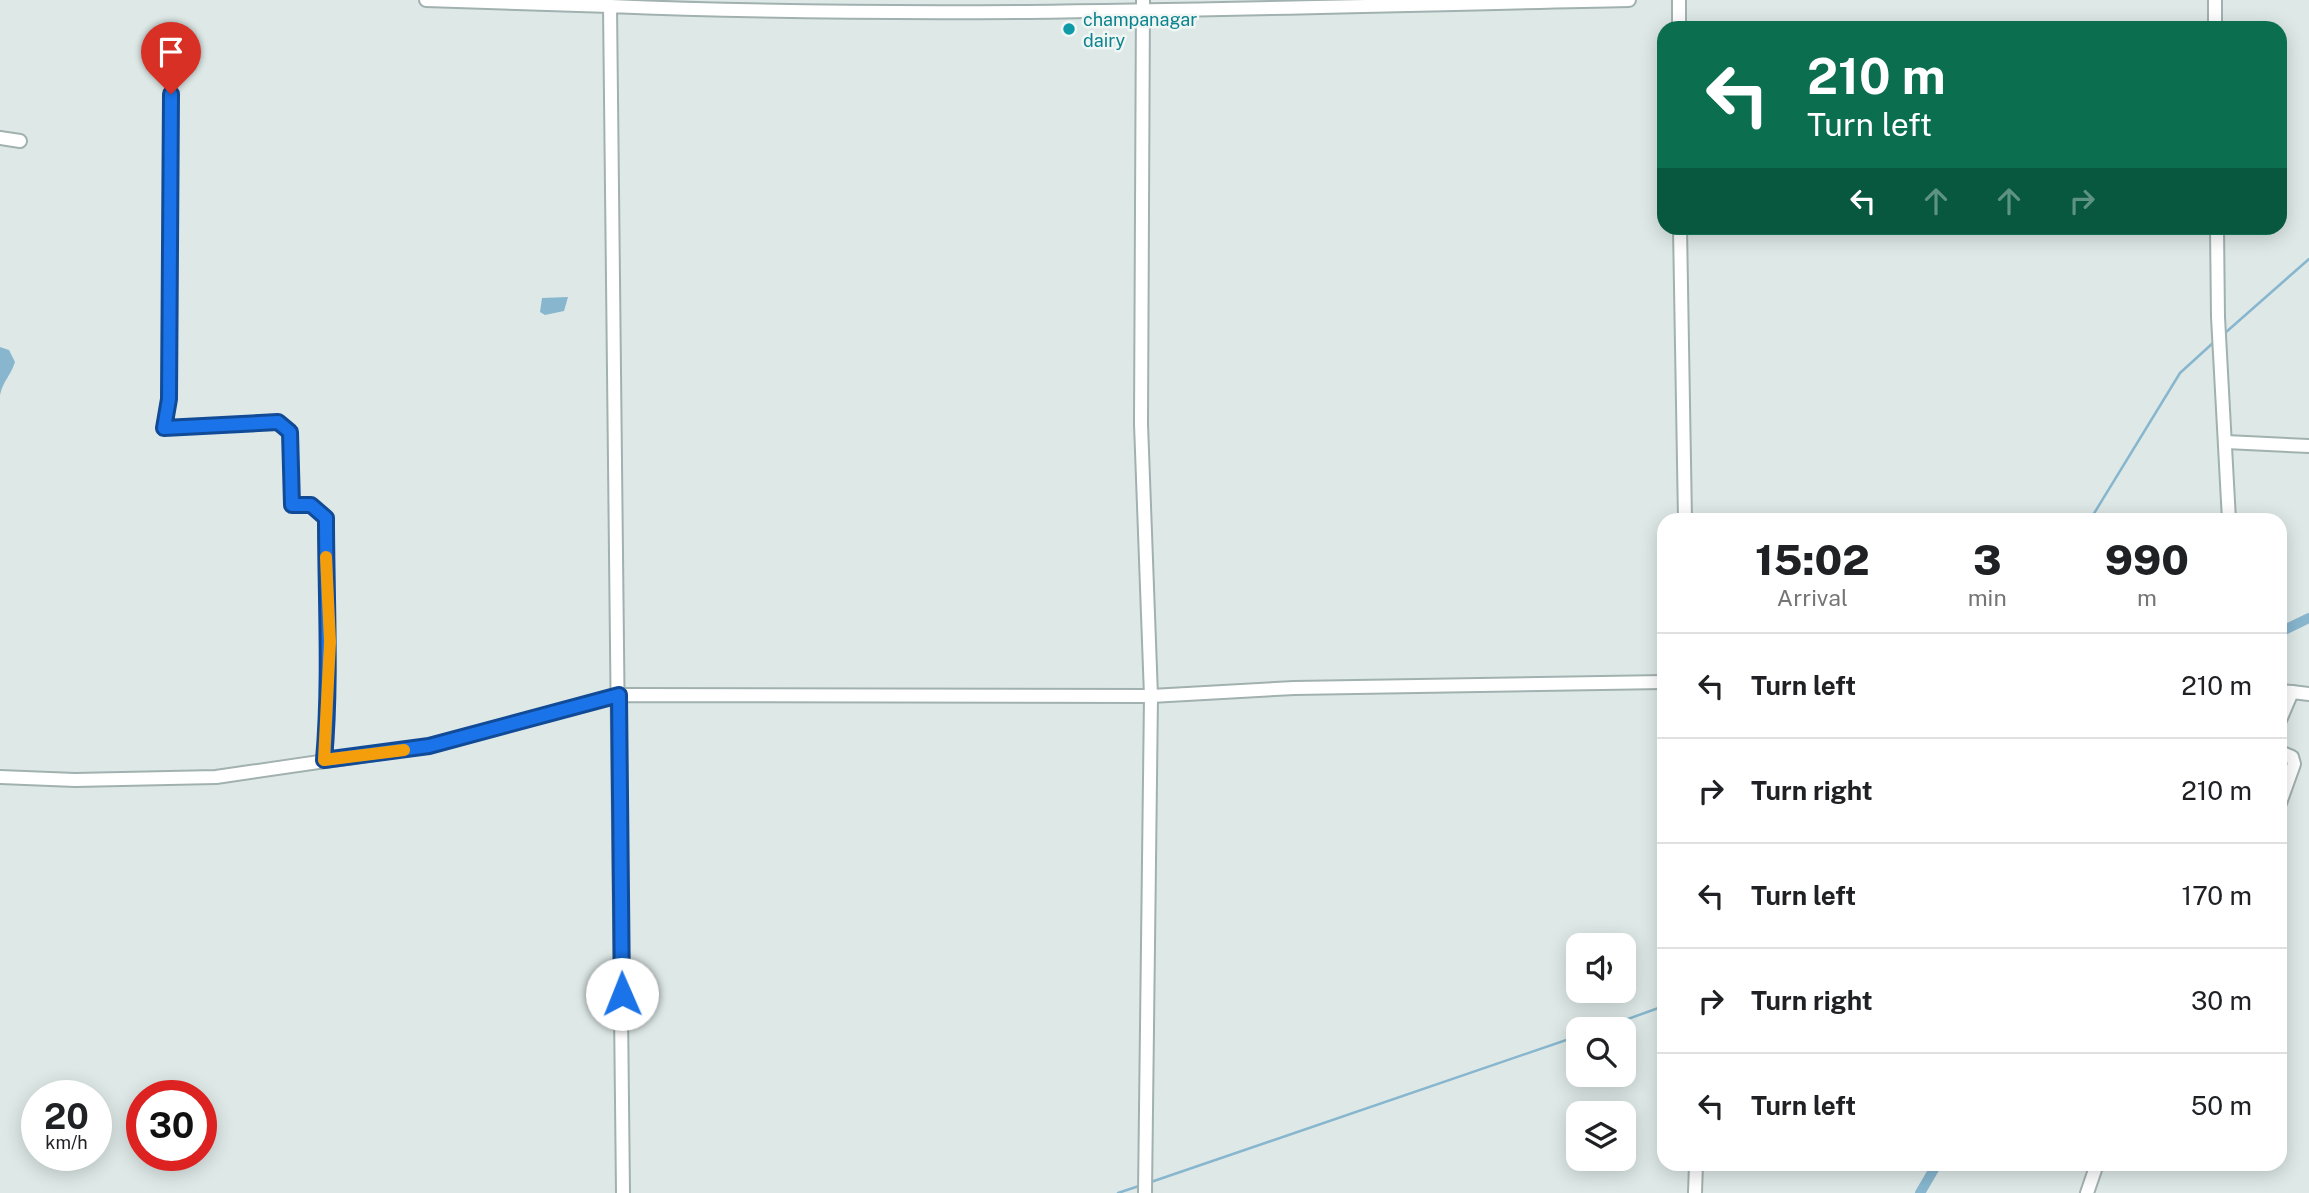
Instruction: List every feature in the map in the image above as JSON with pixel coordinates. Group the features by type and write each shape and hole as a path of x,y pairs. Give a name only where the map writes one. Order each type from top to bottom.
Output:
{"street":[{"path":"426,0 756,12 1629,0"},
{"path":"1679,0 1679,21"},
{"path":"2215,0 2215,21"},
{"path":"1143,5 1141,424 1152,696 1145,1193"},
{"path":"610,6 623,1193"},
{"path":"171,94 169,399 164,428 278,422 290,432 292,505 311,505 326,518 325,577 330,642 324,760"},
{"path":"0,138 20,141"},
{"path":"1680,235 1685,513"},
{"path":"2217,235 2218,317 2229,513"},
{"path":"2226,442 2309,446"},
{"path":"0,776 75,780 216,777 429,746 619,695 1152,696 1294,688 1657,682"},
{"path":"2287,692 2309,694"},
{"path":"2287,755 2292,757 2294,765 2287,784"},
{"path":"1695,1193 1696,1171"},
{"path":"2087,1193 2095,1171"}],"water":[{"path":"568,297 564,311 545,315 540,312 542,298"},
{"path":"0,347 9,350 15,362 0,395"}],"waterway":[{"path":"2225,333 2309,259"},
{"path":"2094,513 2180,373 2214,342"},
{"path":"2287,629 2309,618"},
{"path":"1633,1017 1657,1009"},
{"path":"1151,1182 1566,1040"},
{"path":"1920,1193 1933,1171"},
{"path":"1118,1193 1139,1186"}],"slow traffic":[{"path":"326,557 330,642 324,760 404,750"}],"place":[{"name":"champanagar dairy","path":"1069,29"}],"route":[{"path":"171,94 169,399 164,428 278,422 290,432 292,505 311,505 326,518 325,577 330,642 324,760 429,746 619,695 622,994"}]}
